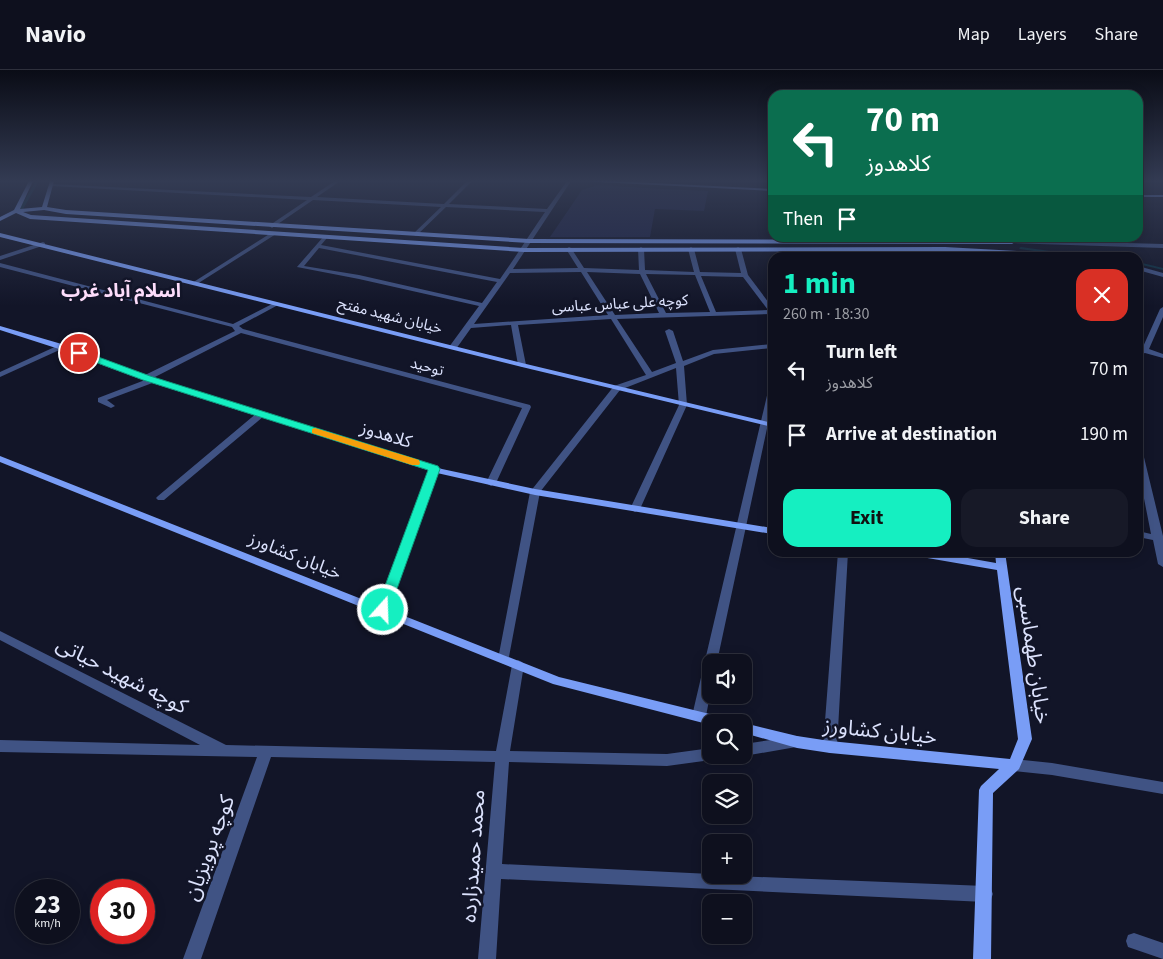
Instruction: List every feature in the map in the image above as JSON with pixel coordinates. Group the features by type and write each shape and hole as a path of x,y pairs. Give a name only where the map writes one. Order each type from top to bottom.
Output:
{"street":[{"path":"108,222 524,250 738,249 799,252"},
{"path":"220,222 529,241 768,241"},
{"path":"272,226 277,222"},
{"path":"416,234 427,222"},
{"path":"453,347 524,250 541,222"},
{"path":"194,284 273,234"},
{"name":"خیابان شهید مفتح","path":"0,235 43,244 194,284 684,405 768,424"},
{"path":"324,238 300,266 483,304"},
{"path":"1041,242 1163,246"},
{"path":"0,258 43,244"},
{"path":"317,246 500,281"},
{"path":"640,249 642,272 664,316"},
{"path":"691,249 697,274 714,314"},
{"path":"738,249 745,275 768,307"},
{"path":"850,252 945,249 988,252"},
{"path":"568,250 650,375"},
{"path":"0,265 237,329"},
{"path":"1143,269 1163,275"},
{"path":"508,271 582,270 745,275"},
{"path":"111,406 101,400 149,379 237,329 276,304"},
{"path":"1143,347 1163,309"},
{"name":"کوچه علی عباس عباسی","path":"468,326 613,317 768,312"},
{"path":"514,323 522,365"},
{"name":"کلاهدوز","path":"0,328 62,347 149,379 434,469 535,492 768,530"},
{"name":"توحید","path":"237,329 526,407 491,483"},
{"path":"635,509 684,405 680,364 669,331"},
{"path":"504,659 535,492 616,388 713,352 768,346"},
{"path":"0,375 62,347"},
{"path":"1143,351 1163,356"},
{"path":"161,498 261,414"},
{"path":"713,654 742,526 768,424"},
{"name":"خیابان کشاورز","path":"0,459 383,610 557,681 702,717"},
{"path":"383,610 434,469"},
{"path":"1143,470 1159,538 1163,564"},
{"path":"1143,535 1159,538"},
{"path":"830,747 843,557"},
{"path":"940,557 1001,567"},
{"name":"خیابان طهماسبی","path":"982,959 986,790 1014,765 1025,738 1000,557"},
{"name":"کوچه شهید حیاتی","path":"0,635 225,751"},
{"name":"محمد حمیدزارده","path":"487,959 502,757 518,665"},
{"path":"699,716 702,703"},
{"name":"خیابان کشاورز","path":"752,730 797,742 830,747 1014,765"},
{"path":"752,749 797,742"},
{"path":"0,746 667,760 702,755"},
{"name":"کوچه پرویزیان","path":"192,959 266,752"},
{"path":"1014,765 1052,769 1163,788"},
{"path":"493,871 985,894"},
{"path":"1134,941 1163,951"}],"building":[{"path":"560,222 653,222 650,237 550,237"}],"waterway":[{"path":"1021,248 1050,252"},
{"path":"1143,264 1163,269"}],"slow traffic":[{"path":"315,431 415,463"}],"district":[{"name":"اسلام آباد غرب","path":"121,291"}],"route":[{"path":"79,353 146,378 434,469 383,610"}]}
